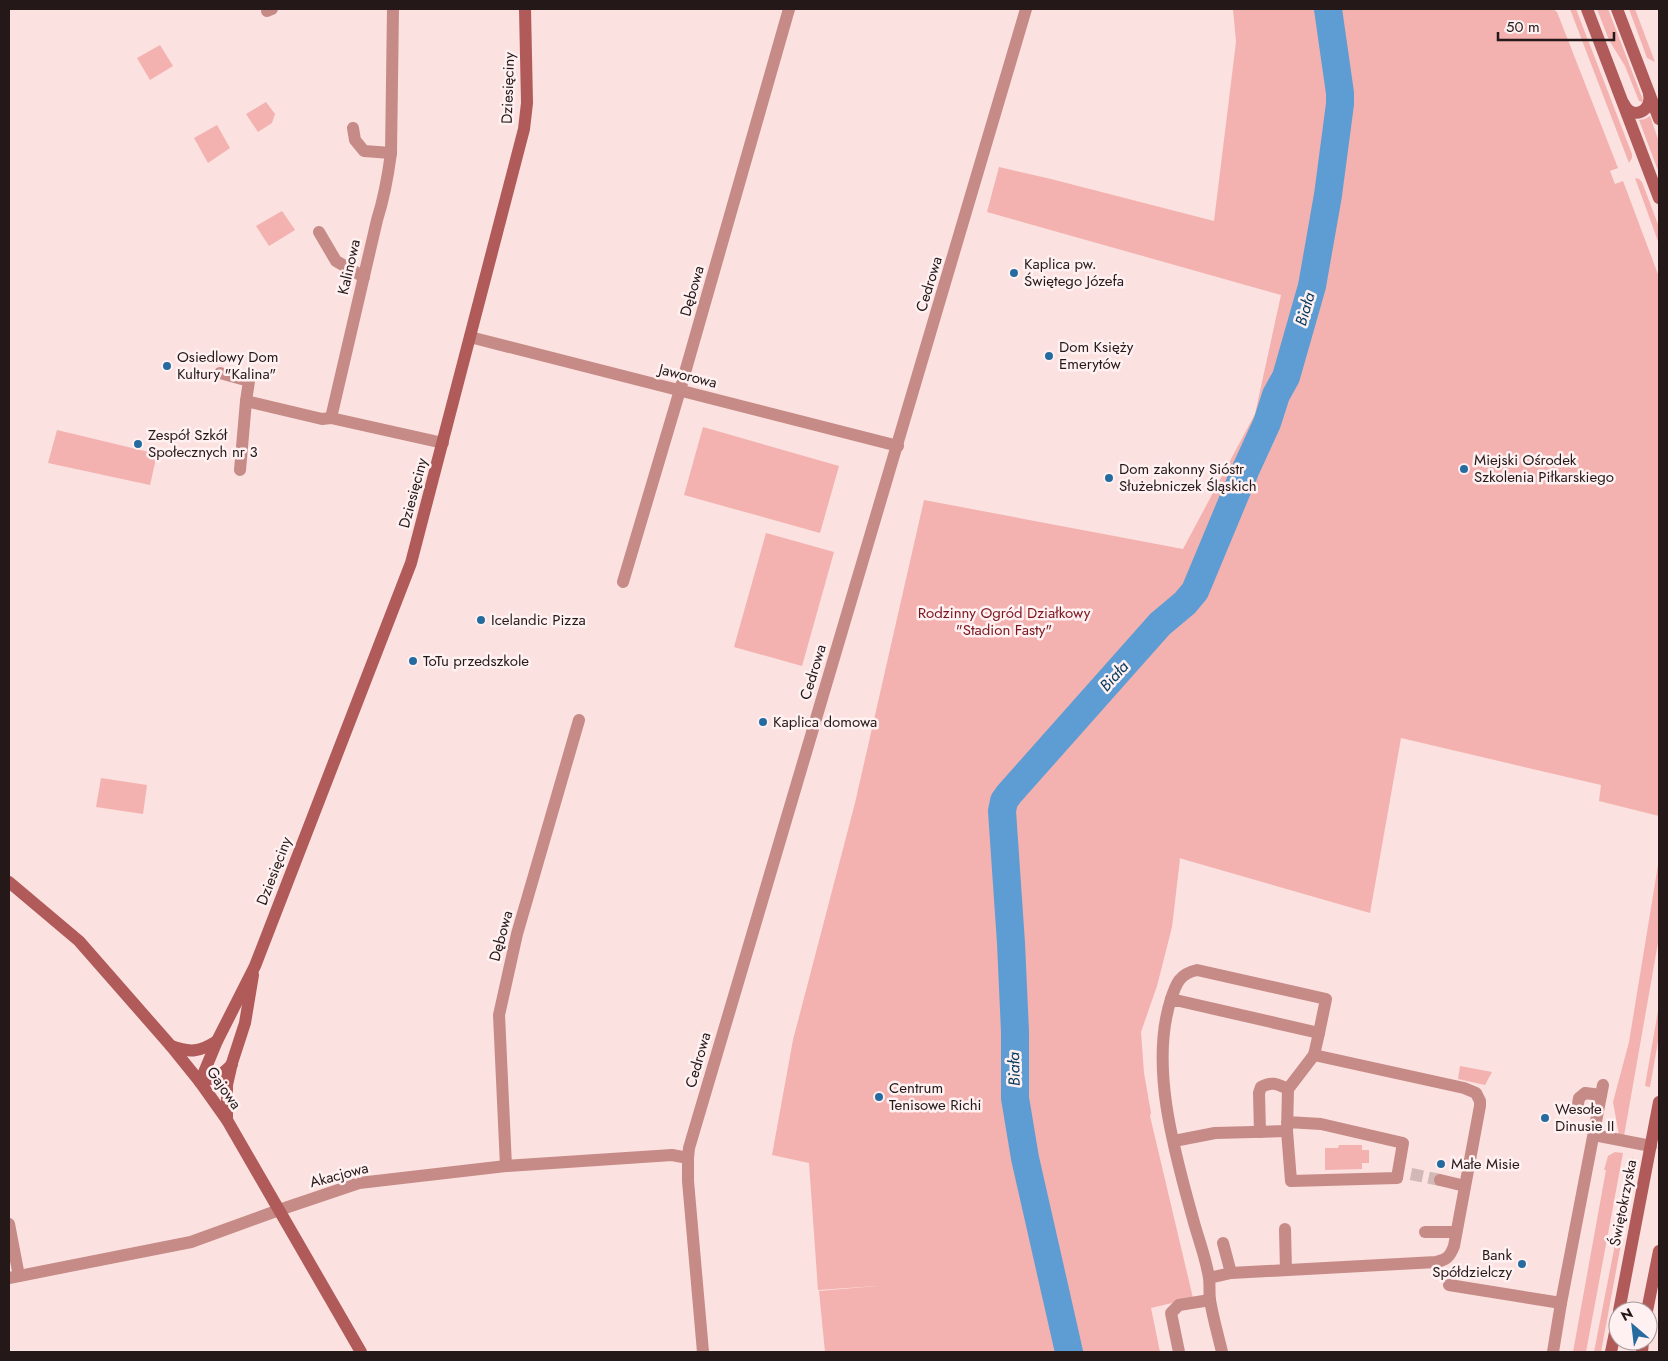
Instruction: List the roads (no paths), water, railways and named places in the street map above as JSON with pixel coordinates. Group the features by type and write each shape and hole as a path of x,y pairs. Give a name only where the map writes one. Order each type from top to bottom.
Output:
{"street":[{"name":"Kalinowa","path":"331,418 377,220 383,202 391,153 393,9"},
{"name":"Dziesięciny","path":"200,1082 217,1041 255,966 411,563 524,129 527,103 525,9"},
{"name":"Dębowa","path":"623,582 789,9"},
{"name":"Cedrowa","path":"703,1352 688,1181 689,1148 1026,9"},
{"path":"1587,9 1659,198"},
{"path":"1618,9 1659,119"},
{"path":"1622,100 1630,111 1643,111 1649,104 1648,91"},
{"path":"353,128 356,140 364,151 391,153"},
{"path":"319,232 336,261 364,277"},
{"name":"Jaworowa","path":"470,337 898,446"},
{"path":"220,373 249,381 240,470"},
{"path":"246,401 322,419 331,418 443,443"},
{"name":"Dębowa","path":"506,1166 500,1015 517,934 579,720"},
{"name":"Gajowa","path":"9,882 80,942 200,1082 227,1120 361,1352"},
{"name":"Dziesięciny","path":"227,1120 227,1085 232,1063 246,1023 255,966"},
{"path":"1174,1141 1215,1133 1260,1132 1286,1127 1321,1124 1403,1143 1404,1174 1397,1178 1291,1181 1286,1127 1288,1089 1314,1055 1326,999 1197,970 1190,971 1179,979 1165,1016 1162,1041 1165,1096 1174,1141 1209,1278 1210,1300 1222,1352"},
{"path":"1170,1000 1319,1033"},
{"path":"171,1046 195,1051 207,1048 217,1041"},
{"path":"1209,1278 1231,1273 1441,1261 1451,1255 1480,1106 1476,1092 1314,1055"},
{"path":"200,1082 218,1077 232,1063"},
{"path":"1260,1132 1261,1087 1268,1083 1276,1083 1288,1089"},
{"path":"1553,1352 1602,1090 1585,1093 1579,1098 1577,1110"},
{"name":"Świętokrzyska","path":"1621,1301 1655,1146 1659,1102"},
{"path":"1594,1135 1655,1146"},
{"name":"Akacjowa","path":"14,1277 191,1242 359,1183 506,1166 672,1155 688,1158"},
{"path":"1440,1180 1465,1186"},
{"path":"9,1224 14,1277"},
{"path":"1285,1229 1286,1270"},
{"path":"1424,1232 1456,1232"},
{"path":"1223,1243 1231,1273"},
{"path":"1648,1301 1659,1252"},
{"path":"1449,1285 1561,1303"},
{"path":"1180,1352 1171,1313 1179,1305 1210,1300"}],"waterway":[{"name":"Biała","path":"1069,1352 1025,1158 1015,1098 1015,1032 1011,943 1002,811 1004,801 1009,794 1160,624 1185,603 1195,591 1267,423 1276,395 1286,377 1312,286 1328,195 1340,104 1328,9"}],"tunnel":[{"path":"1411,1174 1440,1180"}],"place":[{"name":"Kaplica pw. Świętego Józefa","path":"1014,273"},
{"name":"Dom Księży Emerytów","path":"1049,356"},
{"name":"Osiedlowy Dom Kultury \"Kalina\"","path":"167,366"},
{"name":"Zespół Szkół Społecznych nr 3","path":"138,444"},
{"name":"Miejski Ośrodek Szkolenia Piłkarskiego","path":"1464,469"},
{"name":"Dom zakonny Sióstr Służebniczek Śląskich","path":"1109,478"},
{"name":"Icelandic Pizza","path":"481,620"},
{"name":"ToTu przedszkole","path":"413,661"},
{"name":"Kaplica domowa","path":"763,722"},
{"name":"Centrum Tenisowe Richi","path":"879,1097"},
{"name":"Wesołe Dinusie II","path":"1545,1118"},
{"name":"Małe Misie","path":"1441,1164"},
{"name":"Bank Spółdzielczy","path":"1522,1264"}],"park label":[{"name":"Rodzinny Ogród Działkowy \"Stadion Fasty\"","path":"1004,622"}]}
